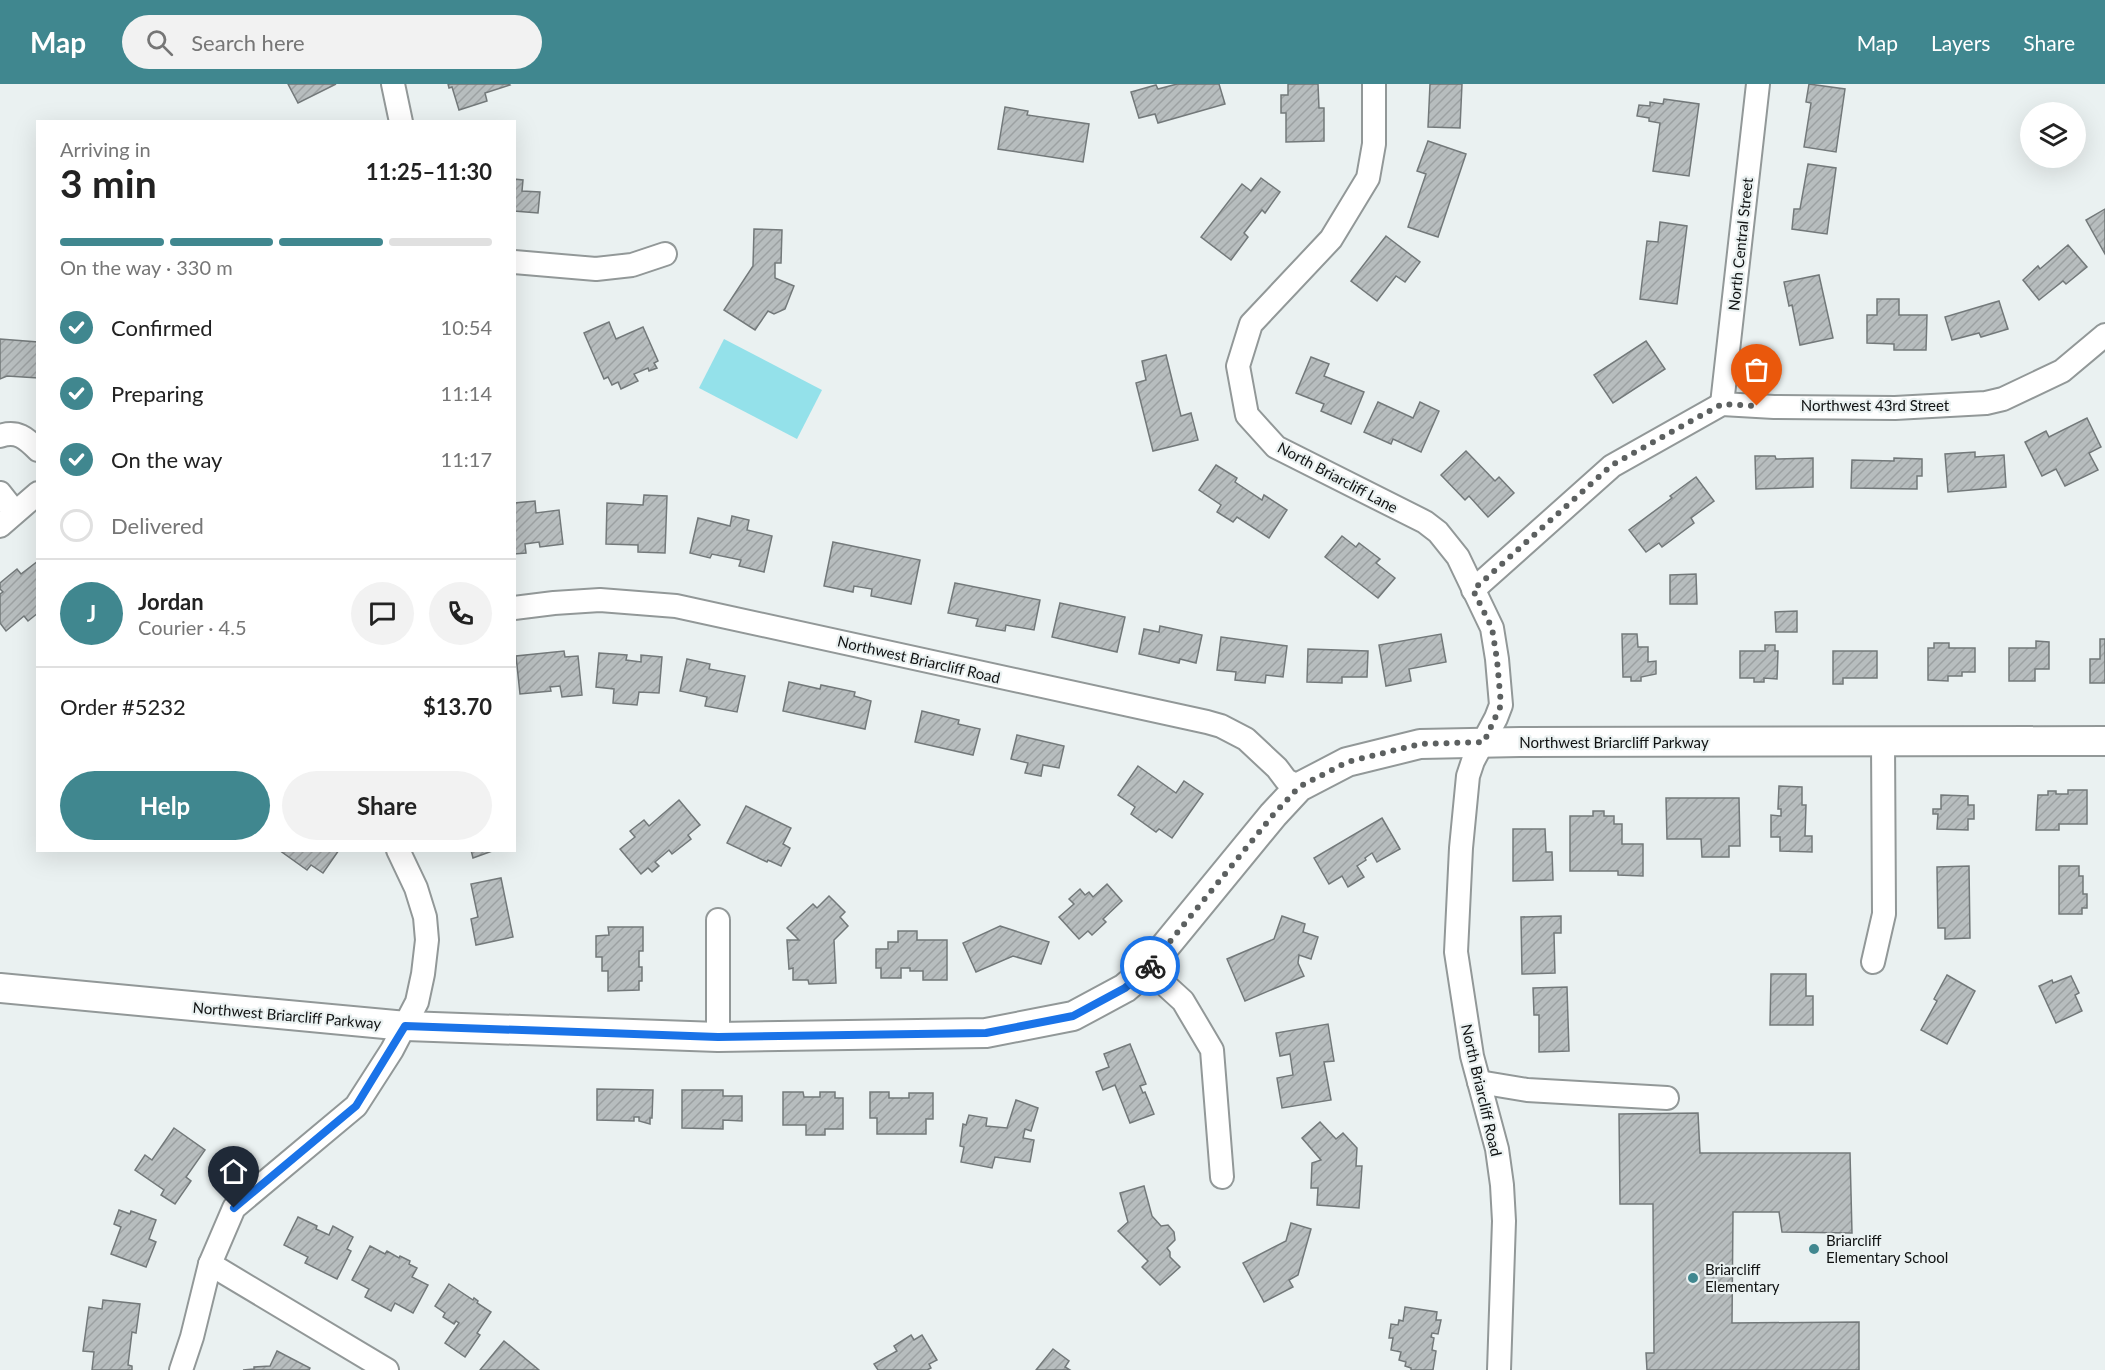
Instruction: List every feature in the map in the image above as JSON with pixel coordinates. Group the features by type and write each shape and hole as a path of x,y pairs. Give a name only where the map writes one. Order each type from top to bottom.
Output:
{"main road":[{"name":"Northwest Briarcliff Parkway","path":"0,988 405,1026 718,1037 986,1033 1073,1016 1125,988 1145,971 1273,815 1299,787 1347,762 1420,744 1484,742 2105,741"}],"street":[{"path":"393,84 401,120"},
{"name":"North Briarcliff Lane","path":"1374,84 1374,144 1368,178 1331,239 1251,324 1238,366 1247,415 1276,447 1425,522 1438,532 1458,557 1492,628 1497,660 1501,705 1484,742"},
{"name":"North Central Street","path":"1722,404 1758,84"},
{"path":"516,262 596,269 632,265 665,254"},
{"name":"Northwest 43rd Street","path":"1722,404 1895,408 1986,404 2003,399 2062,371 2105,335"},
{"path":"1473,590 1612,465 1722,404"},
{"path":"0,436 10,433 21,436 36,448"},
{"path":"0,493 7,519 36,495"},
{"name":"Northwest Briarcliff Road","path":"516,608 600,600 676,606 1207,722 1221,726 1246,739 1277,768 1286,780 1299,787"},
{"path":"1873,962 1884,915 1883,741"},
{"name":"North Briarcliff Road","path":"1484,742 1473,760 1468,776 1461,848 1456,952 1472,1056 1497,1149 1502,1185 1504,1221 1499,1370"},
{"path":"181,1370 192,1337 210,1264 234,1208 356,1106 417,1002 427,940 424,917 416,888 399,852"},
{"path":"718,920 718,1037"},
{"path":"1145,971 1161,981 1183,1001 1212,1050 1222,1177"},
{"path":"1479,1082 1527,1090 1667,1098"},
{"path":"210,1264 387,1370"}],"shaded area":[{"path":"724,339 822,390 797,439 699,388"}],"building":[{"path":"288,84 336,84 298,103"},
{"path":"448,84 510,85 485,93 487,101 459,110 452,87 449,88"},
{"path":"1177,84 1219,84 1225,104 1158,123 1155,114 1139,118 1131,92 1156,85 1158,89"},
{"path":"1288,84 1318,84 1319,108 1324,108 1324,141 1286,142 1286,113 1281,113 1281,95 1288,95"},
{"path":"1430,84 1462,84 1460,128 1428,127"},
{"path":"1809,84 1845,89 1836,152 1804,147 1811,103 1806,102"},
{"path":"1664,99 1699,104 1689,176 1653,171 1660,123 1637,116 1639,105 1650,106 1650,102 1663,104"},
{"path":"1005,107 1028,111 1027,115 1089,124 1083,162 998,149"},
{"path":"1428,141 1466,154 1438,237 1408,227 1426,174 1417,171"},
{"path":"1808,164 1836,168 1827,234 1792,229 1794,209 1800,209"},
{"path":"1261,178 1280,192 1265,213 1262,210 1244,233 1248,237 1231,260 1201,237 1242,184 1251,191"},
{"path":"516,179 523,180 522,191 540,192 538,213 516,211"},
{"path":"2105,209 2105,254 2086,220"},
{"path":"1660,222 1687,226 1677,304 1640,299 1647,241 1658,242"},
{"path":"754,229 782,230 781,263 775,263 775,278 794,286 785,309 774,314 768,311 755,330 724,310 753,266"},
{"path":"1386,236 1420,262 1405,282 1396,276 1377,301 1351,281"},
{"path":"2068,245 2087,267 2066,284 2063,281 2039,300 2023,280 2038,266 2040,269"},
{"path":"1819,275 1833,338 1800,345 1792,305 1789,306 1784,282"},
{"path":"1877,299 1899,299 1899,315 1927,315 1926,350 1894,350 1894,344 1867,343 1867,315 1877,315"},
{"path":"1999,301 2008,329 1981,337 1979,333 1952,340 1945,317"},
{"path":"609,322 616,339 643,327 658,361 654,363 657,368 649,371 648,368 634,374 638,381 621,389 618,382 612,385 608,377 604,379 584,333"},
{"path":"0,339 36,342 36,378 7,376 0,379"},
{"path":"1646,341 1665,369 1613,403 1594,375"},
{"path":"1166,355 1181,416 1191,413 1198,440 1153,451 1136,383 1146,380 1142,361"},
{"path":"1311,357 1329,364 1324,376 1364,392 1351,424 1321,411 1324,404 1296,393"},
{"path":"1378,402 1413,418 1420,402 1439,411 1421,452 1393,439 1391,444 1364,432"},
{"path":"2087,418 2101,447 2089,453 2098,470 2065,486 2056,469 2042,476 2025,442 2046,431 2049,437"},
{"path":"1466,451 1495,481 1499,477 1514,493 1488,517 1469,496 1465,500 1441,475"},
{"path":"1975,452 1975,457 2004,455 2006,487 1948,492 1945,454"},
{"path":"1755,456 1775,456 1776,459 1813,458 1813,487 1756,489"},
{"path":"1894,458 1922,459 1922,476 1917,476 1917,489 1851,488 1852,460 1894,461"},
{"path":"1216,465 1237,478 1235,482 1262,500 1264,495 1287,510 1269,538 1237,517 1233,522 1217,512 1221,505 1199,490"},
{"path":"1696,477 1714,501 1691,518 1694,523 1662,547 1659,543 1646,552 1629,530"},
{"path":"644,495 667,496 665,553 638,552 638,545 606,544 607,503 643,505"},
{"path":"535,501 536,513 559,510 563,544 540,547 539,542 525,544 526,553 516,554 516,503"},
{"path":"732,516 749,520 747,530 772,536 764,572 739,566 741,560 712,554 710,558 690,553 698,518 730,526"},
{"path":"1342,536 1356,547 1359,543 1380,559 1376,563 1395,578 1378,598 1325,557"},
{"path":"833,542 920,560 911,604 871,596 872,589 854,586 853,592 824,586"},
{"path":"36,563 36,615 28,621 24,616 6,631 0,623 0,594 3,592 0,589 0,583 17,569 21,574"},
{"path":"1696,574 1697,604 1670,604 1670,575"},
{"path":"955,583 1040,600 1034,630 1006,625 1005,631 976,626 978,619 948,613"},
{"path":"1060,603 1125,617 1117,652 1052,637"},
{"path":"1797,611 1797,632 1776,632 1775,612"},
{"path":"1160,626 1202,635 1196,663 1180,659 1179,663 1139,654 1144,629 1159,632"},
{"path":"1441,634 1446,662 1409,669 1411,681 1386,686 1379,645"},
{"path":"1622,634 1637,634 1638,647 1648,647 1648,662 1656,661 1656,674 1641,677 1641,681 1631,681 1631,677 1623,677"},
{"path":"1221,637 1287,646 1283,677 1266,675 1265,683 1235,680 1236,672 1217,670"},
{"path":"2100,639 2105,639 2105,683 2090,683 2090,659 2100,659"},
{"path":"2036,641 2049,642 2049,669 2035,669 2035,681 2009,681 2009,648 2036,648"},
{"path":"1934,643 1949,643 1949,648 1975,648 1975,672 1962,672 1962,676 1948,676 1948,681 1928,680 1928,648 1934,648"},
{"path":"1765,645 1775,645 1775,651 1778,651 1777,679 1764,678 1764,682 1754,682 1754,678 1740,678 1740,651 1765,651"},
{"path":"1308,649 1368,651 1367,677 1342,677 1342,683 1307,682"},
{"path":"564,651 565,657 578,656 582,695 562,697 560,686 550,687 551,691 520,694 516,656"},
{"path":"1833,651 1877,651 1877,678 1843,678 1843,684 1833,684"},
{"path":"599,653 627,655 626,660 641,662 641,655 662,657 659,693 639,692 637,705 613,703 614,689 596,687"},
{"path":"687,659 710,664 709,669 745,676 737,712 705,706 707,697 680,691"},
{"path":"789,682 820,689 821,685 855,692 854,696 871,701 865,729 783,711"},
{"path":"922,711 959,720 958,724 980,729 973,755 915,742"},
{"path":"1017,735 1064,746 1059,768 1043,765 1041,776 1025,773 1028,763 1011,759"},
{"path":"1138,766 1176,793 1184,781 1203,794 1172,838 1159,829 1156,832 1131,814 1135,807 1118,795"},
{"path":"1779,786 1802,787 1802,805 1806,805 1805,836 1812,836 1812,852 1780,851 1780,837 1771,837 1771,815 1781,816 1781,809 1778,809"},
{"path":"2068,790 2087,790 2087,824 2059,824 2059,830 2036,830 2038,795 2048,795 2048,791 2068,794"},
{"path":"1941,795 1968,796 1968,805 1974,805 1974,819 1968,819 1968,830 1937,829 1938,814 1933,814 1933,809 1941,809"},
{"path":"1666,798 1739,798 1740,846 1729,846 1729,857 1702,857 1701,839 1667,839"},
{"path":"679,800 700,825 688,835 691,839 672,854 669,850 655,862 659,866 652,872 648,868 641,874 620,849 635,837 630,831 644,820 649,826"},
{"path":"746,806 791,828 783,844 790,848 781,866 768,860 767,862 727,843"},
{"path":"1593,811 1604,811 1604,816 1614,816 1614,824 1622,824 1622,844 1643,844 1643,876 1618,875 1618,871 1570,871 1570,816 1593,816"},
{"path":"1382,818 1400,849 1377,862 1372,853 1365,858 1366,860 1357,866 1364,877 1348,887 1342,876 1329,884 1314,858"},
{"path":"1513,829 1545,829 1546,852 1552,852 1553,880 1513,881"},
{"path":"282,852 338,852 323,873 311,865 307,870"},
{"path":"472,852 490,852 473,858"},
{"path":"1969,866 1970,938 1945,939 1945,928 1938,928 1937,867"},
{"path":"2059,866 2079,866 2079,876 2083,876 2083,894 2087,894 2087,908 2082,908 2082,914 2059,914"},
{"path":"501,878 513,937 476,945 471,919 478,917 471,884"},
{"path":"1107,884 1122,901 1103,919 1106,922 1092,935 1088,931 1079,939 1059,917 1074,904 1069,899 1080,889 1085,895 1089,892 1093,897"},
{"path":"829,896 845,912 840,917 848,926 834,940 836,983 809,984 808,980 793,980 793,968 789,969 787,940 799,940 787,928 813,904 817,908"},
{"path":"1282,916 1305,924 1303,932 1318,937 1311,959 1299,955 1298,963 1304,976 1245,1001 1227,959 1274,939"},
{"path":"1561,916 1561,933 1554,933 1555,973 1522,974 1521,917"},
{"path":"1000,926 1049,942 1041,964 1013,956 976,972 963,943"},
{"path":"608,927 643,927 643,951 639,951 642,981 639,981 639,990 608,991 608,971 602,971 602,957 596,957 596,936 609,935"},
{"path":"898,931 917,931 917,940 947,940 947,980 923,980 923,971 910,971 910,968 901,968 901,978 881,978 881,968 876,968 876,949 888,949 888,942 898,942"},
{"path":"1771,974 1806,974 1806,996 1813,996 1813,1025 1770,1025"},
{"path":"1947,975 1975,991 1947,1044 1921,1030 1937,1001 1934,999"},
{"path":"2071,976 2079,993 2075,995 2082,1011 2056,1023 2039,986 2052,980 2053,983"},
{"path":"1567,987 1569,1051 1539,1052 1539,1015 1534,1015 1533,988"},
{"path":"1328,1024 1334,1061 1324,1062 1331,1100 1282,1108 1277,1078 1293,1075 1290,1054 1280,1056 1276,1033"},
{"path":"1130,1044 1146,1084 1140,1086 1154,1114 1130,1123 1115,1085 1103,1090 1096,1072 1109,1067 1104,1054"},
{"path":"597,1089 653,1090 650,1124 639,1121 639,1117 634,1117 634,1121 597,1120"},
{"path":"682,1090 723,1090 723,1096 742,1096 742,1121 723,1120 723,1129 682,1128"},
{"path":"783,1092 803,1092 804,1097 820,1097 820,1092 835,1092 835,1098 843,1098 843,1129 825,1129 825,1135 806,1135 806,1125 783,1125"},
{"path":"870,1092 889,1092 889,1098 909,1098 909,1093 933,1093 933,1119 926,1119 926,1134 877,1134 877,1118 870,1118"},
{"path":"1016,1100 1038,1108 1031,1131 1025,1129 1023,1138 1034,1140 1030,1162 995,1157 992,1168 961,1162 964,1147 960,1146 963,1124 966,1125 969,1115 987,1118 986,1126 1007,1128"},
{"name":"Briarcliff Elementary","path":"1698,1113 1700,1153 1850,1153 1852,1233 1782,1232 1779,1212 1733,1212 1732,1323 1859,1322 1859,1370 1647,1370 1646,1353 1654,1353 1653,1204 1620,1204 1619,1114"},
{"path":"1320,1122 1336,1139 1343,1133 1357,1148 1356,1166 1362,1166 1359,1208 1317,1205 1318,1188 1311,1188 1312,1163 1321,1160 1302,1138"},
{"path":"174,1128 205,1150 186,1177 191,1181 175,1204 161,1195 164,1190 135,1170 145,1155 152,1160"},
{"path":"1144,1186 1152,1216 1161,1226 1168,1225 1174,1232 1175,1240 1167,1248 1170,1257 1180,1267 1160,1285 1142,1267 1148,1261 1118,1231 1128,1222 1120,1193"},
{"path":"119,1210 130,1214 131,1211 156,1220 149,1239 156,1242 146,1267 111,1254 121,1227 114,1224"},
{"path":"298,1217 329,1235 333,1226 353,1237 347,1249 351,1251 337,1279 305,1263 308,1257 284,1245"},
{"path":"1291,1223 1311,1229 1298,1275 1289,1280 1293,1287 1264,1302 1243,1263 1286,1241"},
{"path":"370,1246 385,1254 387,1251 410,1261 409,1264 417,1268 412,1277 428,1285 413,1313 395,1303 391,1311 365,1297 369,1289 352,1280"},
{"path":"449,1284 473,1300 474,1298 478,1301 477,1303 491,1312 477,1333 480,1335 465,1357 445,1343 459,1323 456,1321 454,1324 443,1317 445,1313 435,1306"},
{"path":"103,1300 140,1304 136,1333 132,1332 128,1365 132,1366 132,1370 92,1370 94,1352 83,1351 89,1307 102,1309"},
{"path":"1405,1307 1437,1312 1436,1320 1441,1320 1438,1334 1432,1333 1431,1337 1434,1338 1432,1350 1436,1351 1433,1370 1411,1370 1405,1366 1406,1362 1399,1360 1401,1352 1391,1350 1393,1338 1389,1338 1391,1324 1398,1325 1399,1320 1403,1321"},
{"path":"911,1335 914,1340 922,1335 937,1360 929,1364 931,1368 927,1370 878,1370 874,1364 897,1351 894,1346"},
{"path":"504,1341 539,1370 480,1370"},
{"path":"1053,1349 1069,1361 1065,1367 1070,1370 1036,1370"},
{"path":"277,1351 310,1368 309,1370 243,1370 270,1366"}],"way so far":[{"path":"1150,966 1273,815 1299,787 1347,762 1420,744 1484,742 1501,705 1492,628 1473,590 1612,465 1722,404 1757,406"}],"place":[{"name":"Briarcliff Elementary School","path":"1814,1249"},
{"name":"Briarcliff Elementary","path":"1693,1278"}],"route":[{"path":"234,1208 356,1106 405,1026 718,1037 986,1033 1073,1016 1125,988 1150,966"}]}
